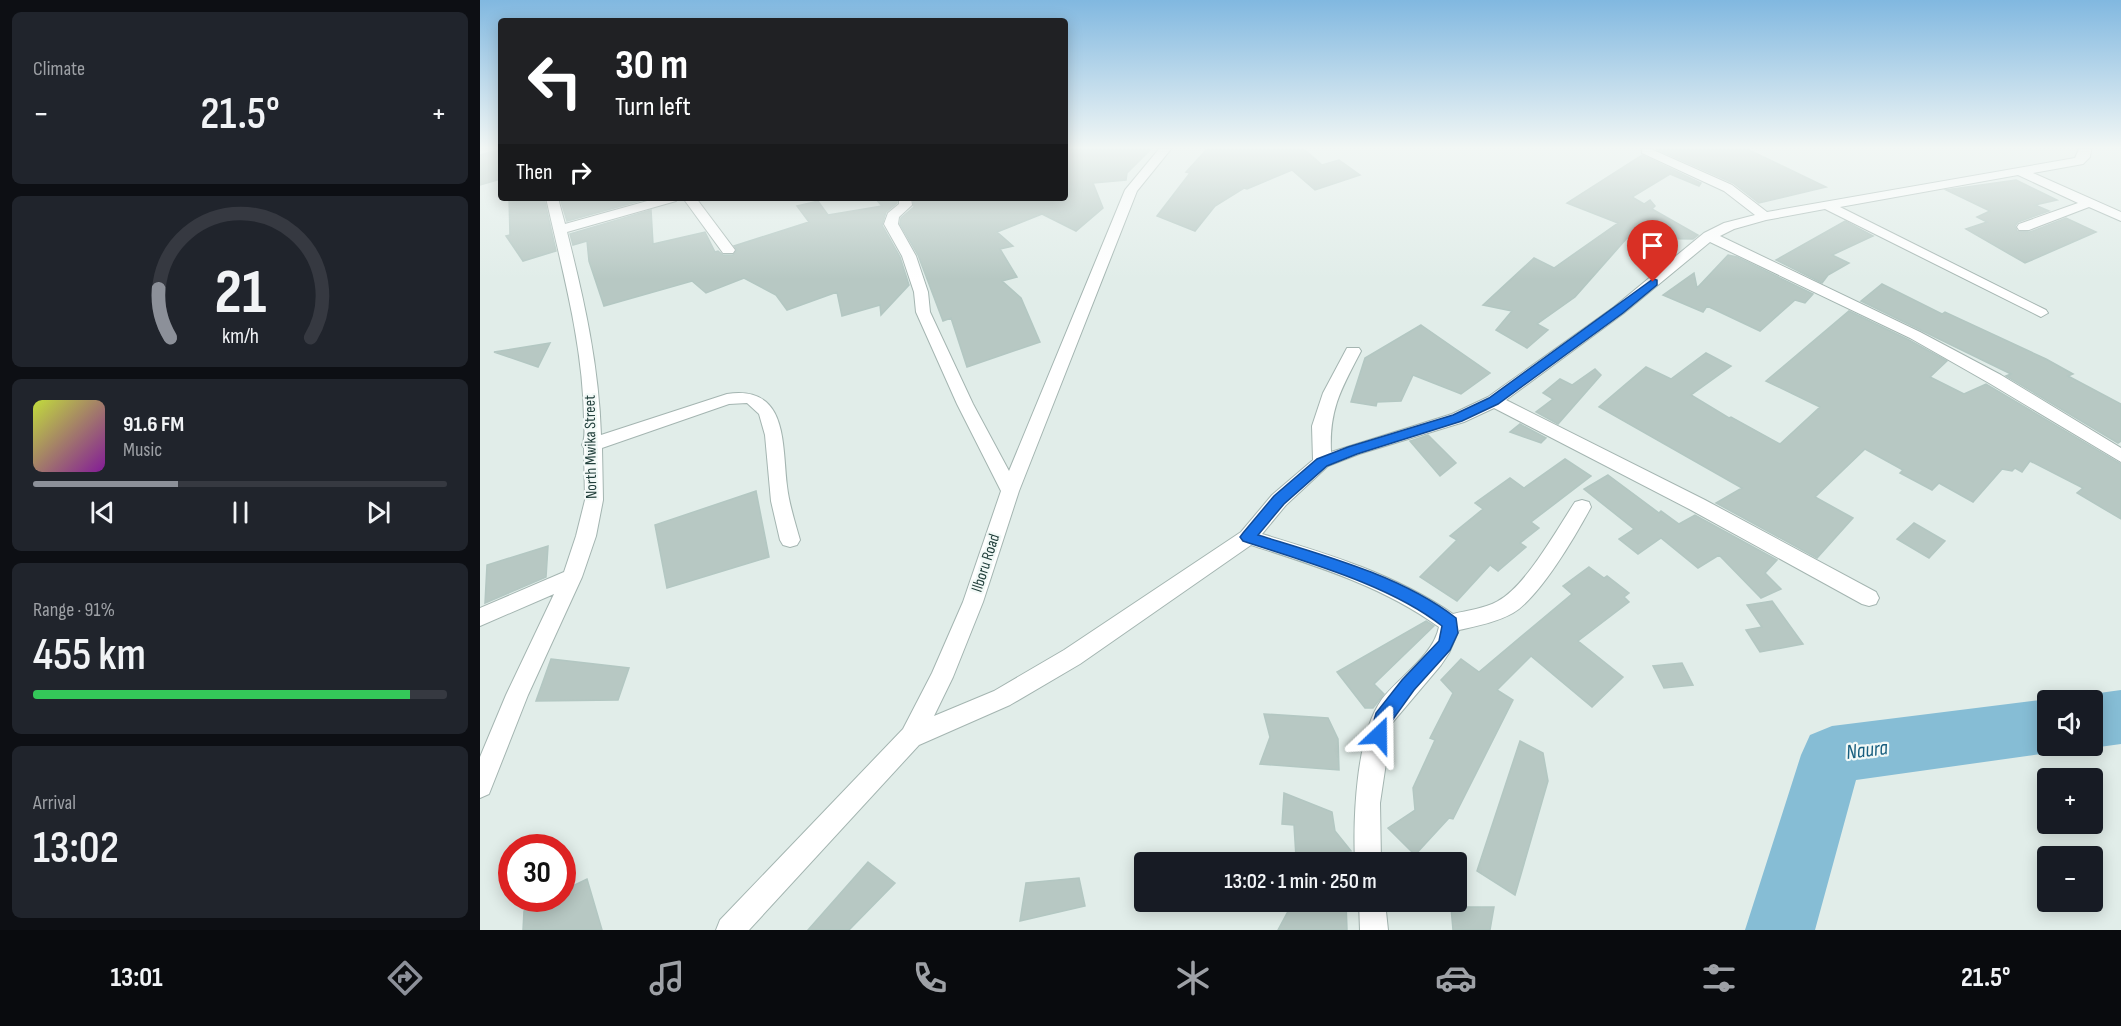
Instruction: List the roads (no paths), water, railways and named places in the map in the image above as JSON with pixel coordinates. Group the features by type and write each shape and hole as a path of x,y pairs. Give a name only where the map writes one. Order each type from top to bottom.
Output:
{"street":[{"name":"Ilboru Road","path":"730,930 911,737 942,677 973,602 1010,491 1130,192"},
{"path":"1734,192 1765,216"},
{"path":"911,737 1002,698 1072,657 1248,537 1279,500 1322,462 1353,450 1458,418 1494,401 1619,310 1709,236 1729,226 1765,216 1893,192"},
{"path":"2066,192 2121,217"},
{"name":"North Mwika Street","path":"480,786 517,695 572,577 594,500 591,446 592,398 574,289 553,201"},
{"path":"560,231 662,201"},
{"path":"691,201 728,250"},
{"path":"905,201 906,206 894,216 891,225 909,256 921,292 923,312 965,404 1010,491"},
{"path":"2024,227 2089,203"},
{"path":"1824,204 2041,312"},
{"path":"1709,236 1915,335 1995,379 2121,456"},
{"path":"1322,462 1322,426 1331,393 1353,351"},
{"path":"591,446 727,399 743,397 753,399 761,404 769,416 773,430 779,496 790,540"},
{"path":"1494,401 1698,505 1869,598"},
{"path":"1450,623 1490,613 1508,605 1522,593 1582,507"},
{"path":"1248,537 1325,562 1382,585 1432,609 1450,623"},
{"path":"480,617 572,577"},
{"path":"1367,852 1365,824 1372,768 1383,719 1408,685 1445,645 1450,633 1450,623"},
{"path":"1373,912 1374,930"}],"waterway":[{"name":"Naura","path":"2103,719 2121,717"},
{"name":"Naura","path":"1780,930 1832,755 2037,727"}]}
